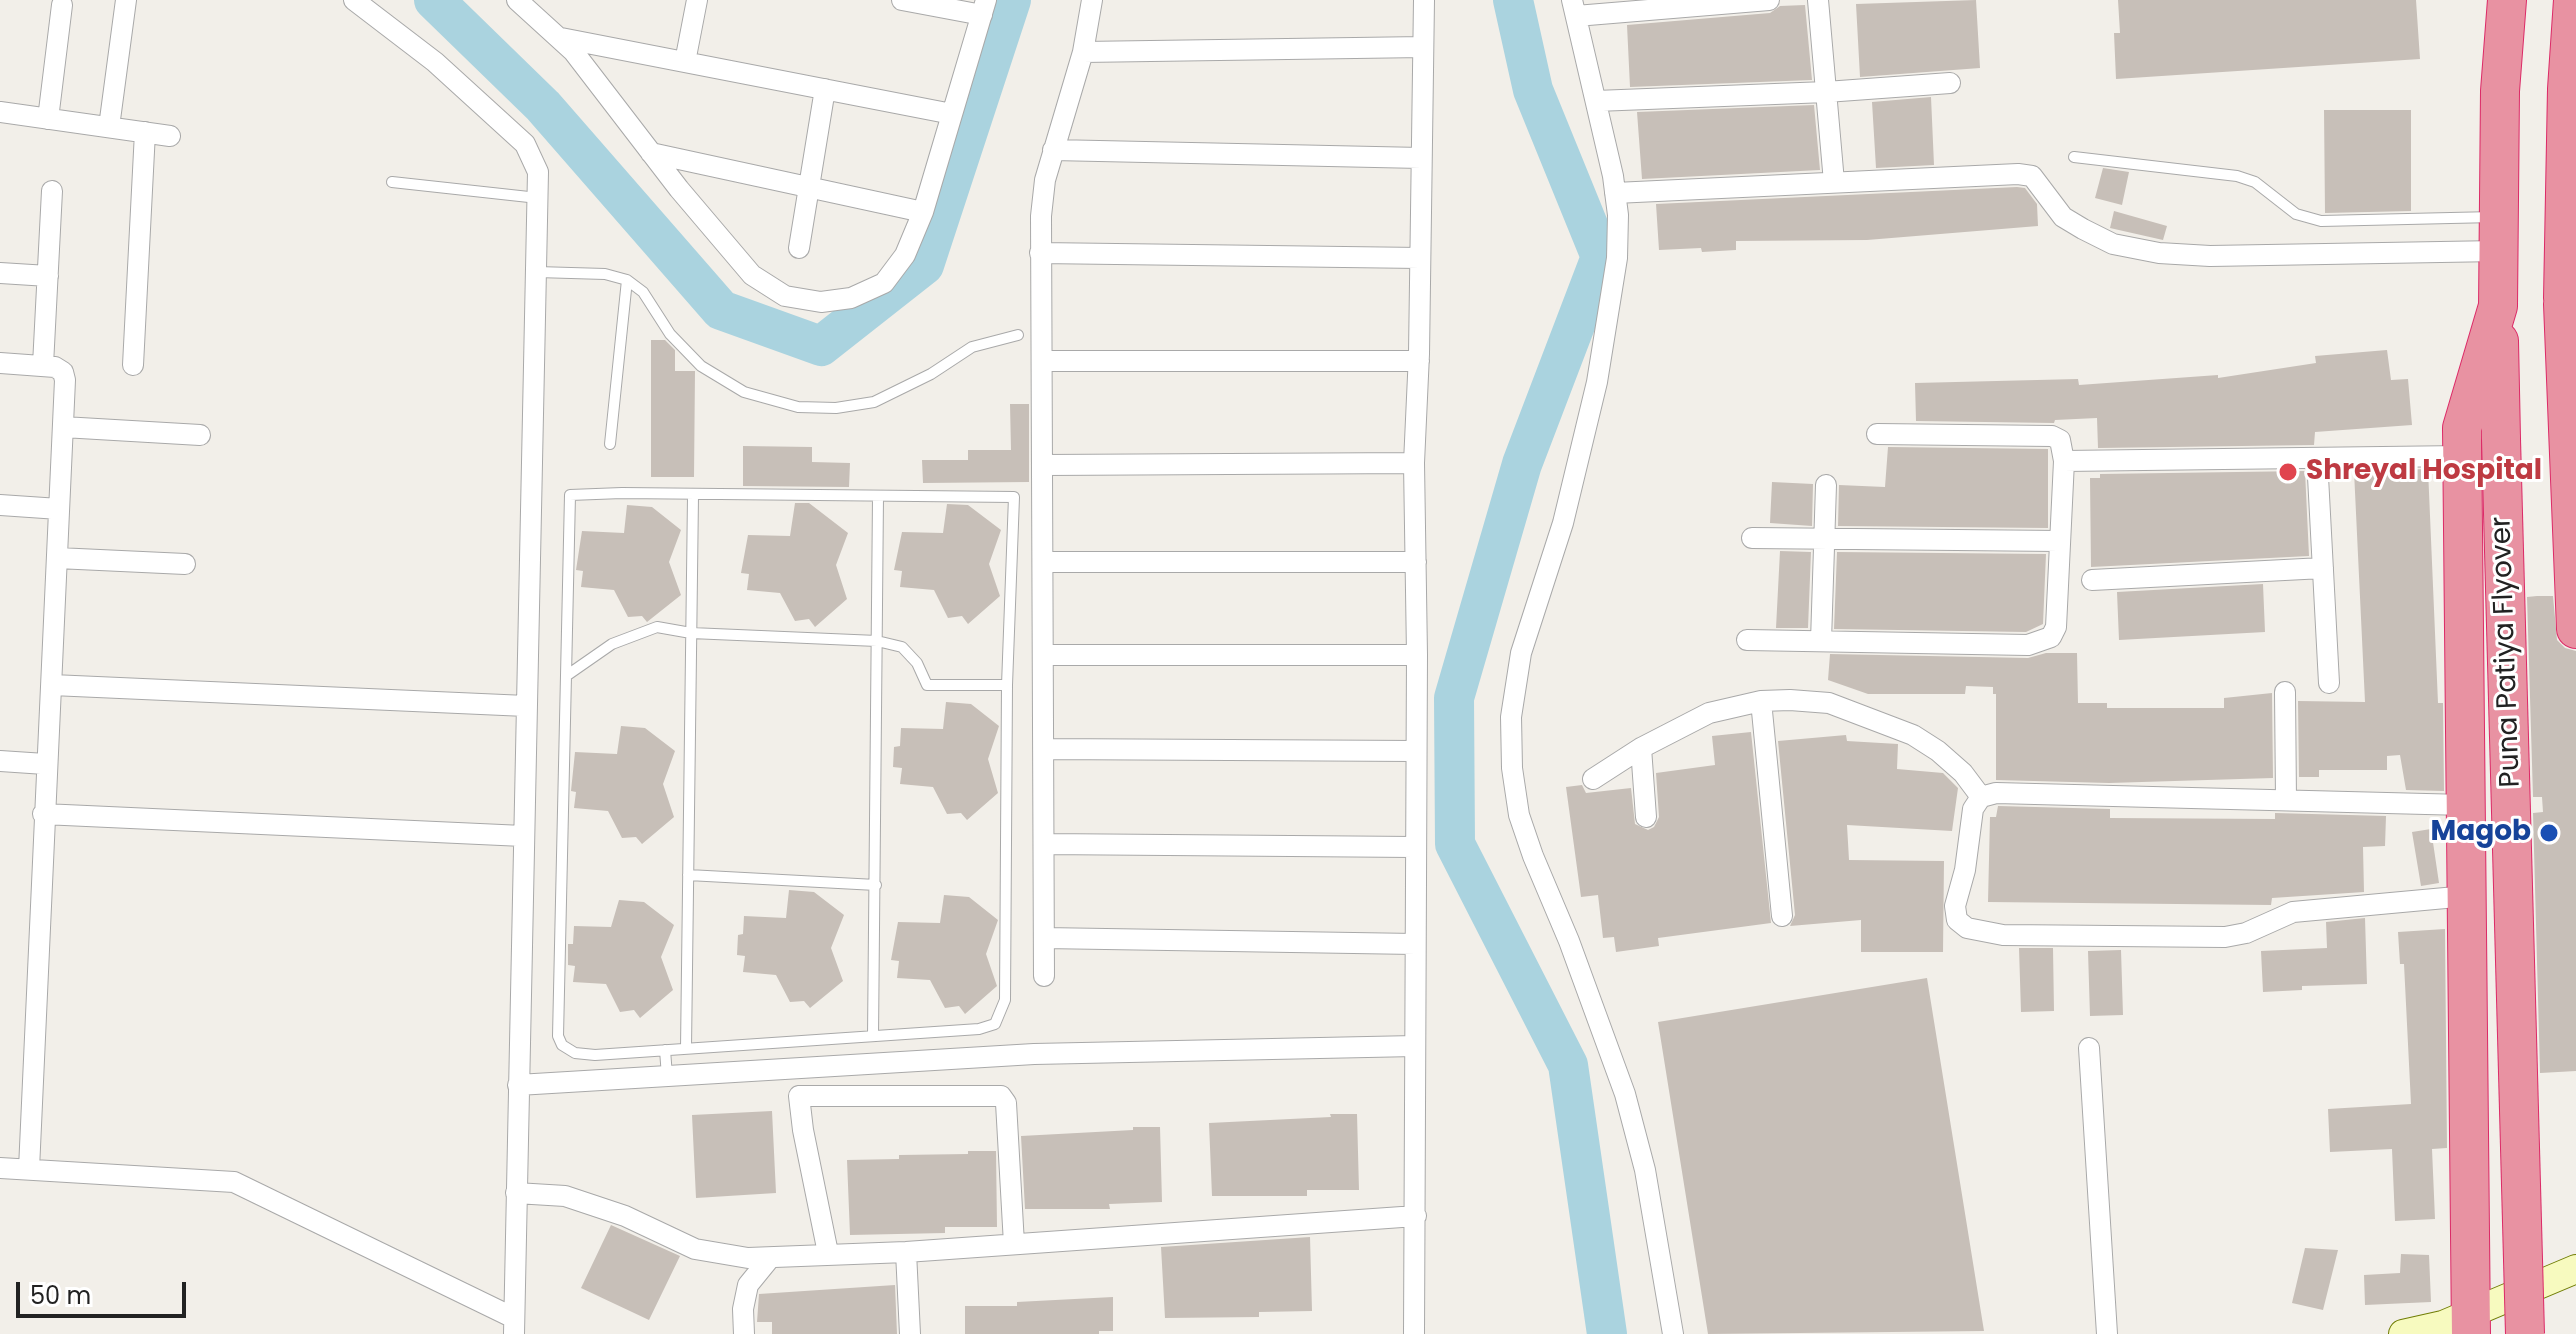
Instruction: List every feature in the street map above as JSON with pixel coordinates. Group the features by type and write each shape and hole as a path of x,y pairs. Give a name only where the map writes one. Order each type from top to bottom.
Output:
{"highway":[{"path":"2486,0 2500,91"},
{"path":"2500,91 2507,0"},
{"path":"2573,0 2568,434 2576,629"},
{"name":"Puna Patiya Flyover","path":"2500,91 2498,306 2525,1334"},
{"path":"2456,1327 2467,896 2462,428 2498,306"}],"main road":[{"path":"2403,1334 2456,1327 2576,1269"}],"street":[{"path":"109,127 126,0"},
{"path":"0,1168 234,1182 514,1326 540,198 538,172 525,144 435,62 354,0"},
{"path":"517,0 561,38 752,275 785,296 821,302 851,298 884,283 905,255 923,212 984,7 902,0"},
{"path":"685,62 697,0"},
{"path":"1044,976 1044,361 1039,312 1042,204 1053,150 1083,52 1092,0"},
{"path":"1414,1334 1417,655 1414,463 1419,361 1424,0"},
{"path":"1673,1334 1645,1170 1625,1094 1519,815 1512,768 1511,717 1521,653 1563,523 1597,382 1617,258 1615,193 1574,8 1769,0"},
{"path":"1818,0 1834,182"},
{"path":"48,119 62,5"},
{"path":"561,38 952,114"},
{"path":"1083,52 1423,47"},
{"path":"1596,101 1826,92 1950,83"},
{"path":"799,248 825,89"},
{"path":"0,112 170,136"},
{"path":"133,365 145,132"},
{"path":"1053,150 1421,158"},
{"path":"651,153 923,212"},
{"path":"1615,193 2032,176 2063,217 2113,244 2159,253 2210,256 2498,234"},
{"path":"43,365 52,191"},
{"path":"1040,253 1420,258"},
{"path":"0,273 48,276"},
{"path":"1044,361 1419,361"},
{"path":"0,363 43,365 63,372 29,1169"},
{"path":"63,427 200,435"},
{"path":"1747,640 2041,643 2051,637 2056,627 2064,461 2060,440 2052,436 1877,434"},
{"path":"2064,461 2462,456"},
{"path":"2317,458 2329,683"},
{"path":"1044,465 1414,463"},
{"path":"1821,641 1826,485"},
{"path":"0,505 59,509"},
{"path":"1752,538 2059,541"},
{"path":"57,558 185,564"},
{"path":"1044,562 1416,562"},
{"path":"2092,580 2323,568"},
{"path":"1044,655 1417,655"},
{"path":"52,685 526,706"},
{"path":"2285,692 2286,800"},
{"path":"1593,779 1641,748 1709,713 1761,701 1829,703 1866,714 1938,751 1963,773 1981,797"},
{"path":"1761,701 1782,916"},
{"path":"1641,748 1646,817"},
{"path":"1044,749 1415,751"},
{"path":"0,761 45,764"},
{"path":"2465,805 1996,793 1981,797 1973,809 1965,870 1955,906 1957,920 1967,928 1983,932 2225,937 2246,933 2293,912 2467,896"},
{"path":"43,814 523,836"},
{"path":"1044,844 1414,847"},
{"path":"1044,938 1415,944"},
{"path":"518,1085 1034,1054 1415,1046"},
{"path":"2089,1048 2107,1334"},
{"path":"798,1068 799,1096 828,1253"},
{"path":"799,1096 1001,1096 1006,1103 1014,1244"},
{"path":"516,1193 565,1196 625,1216 695,1249 770,1258 828,1253 906,1252 1416,1216"},
{"path":"906,1252 910,1334"},
{"path":"744,1334 743,1309 748,1285 770,1258"}],"lane":[{"path":"2074,157 2237,176 2255,182 2296,214 2321,221 2498,234"},
{"path":"392,182 540,198"},
{"path":"537,272 605,274 627,280 643,292 670,334 701,366 744,392 798,407 836,408 874,402 931,374 972,347 1018,335"},
{"path":"610,444 627,280"},
{"path":"570,495 878,497 1014,497 1007,685 1003,1013 995,1024 979,1029 595,1055 575,1053 562,1045 558,1036 570,495"},
{"path":"686,1048 693,496"},
{"path":"873,1036 878,497"},
{"path":"566,676 612,644 657,627 691,633 877,641 902,647 917,663 927,685 1007,685"},
{"path":"688,875 876,885"},
{"path":"665,1050 667,1076"}],"building":[{"path":"1976,0 1980,68 1860,77 1856,4"},
{"path":"2118,0 2416,0 2420,59 2116,79 2114,33 2120,33"},
{"path":"1805,5 1812,80 1630,87 1627,25 1770,13 1780,6"},
{"path":"1931,97 1934,165 1876,168 1872,102"},
{"path":"1814,105 1820,170 1642,179 1637,112"},
{"path":"2324,110 2411,110 2411,211 2325,213"},
{"path":"2103,168 2129,172 2122,205 2095,198"},
{"path":"2025,188 2037,204 2038,226 1867,240 1736,241 1736,250 1659,250 1656,204"},
{"path":"2114,211 2167,226 2163,240 2110,228"},
{"path":"651,340 665,340 675,350 675,371 695,371 694,477 651,477"},
{"path":"2387,350 2391,380 2408,379 2412,425 2315,432 2314,445 2098,448 2097,418 2055,420 2054,423 1916,421 1915,383 2078,379 2079,385 2218,375 2218,378 2316,363 2315,356"},
{"path":"1010,404 1029,404 1029,482 923,483 922,460 968,460 968,450 1011,450"},
{"path":"743,446 812,447 812,462 850,463 849,487 743,486"},
{"path":"1888,447 2048,449 2048,528 1838,526 1839,485 1885,487"},
{"path":"2428,469 2438,703 2443,703 2444,791 2406,790 2400,755 2387,756 2387,770 2319,770 2319,777 2299,777 2298,701 2365,702 2354,471"},
{"path":"2305,471 2309,556 2091,567 2090,478 2100,478 2100,474"},
{"path":"1772,482 1813,484 1812,526 1770,523"},
{"path":"795,503 809,503 848,533 836,565 847,599 815,627 809,619 795,621 780,593 747,590 749,574 741,573 748,535 790,536"},
{"path":"947,504 968,505 1001,530 989,564 1000,596 968,624 962,616 948,618 934,590 900,587 902,571 894,570 902,532 943,533"},
{"path":"627,505 652,507 681,530 669,562 681,595 647,622 642,616 628,617 614,590 581,587 583,571 576,570 582,531 624,533"},
{"path":"1780,551 1811,552 1808,628 1776,628"},
{"path":"1837,552 2046,554 2043,624 2026,632 1834,629"},
{"path":"2263,584 2265,632 2119,640 2117,592"},
{"path":"2553,596 2557,640 2565,648 2576,651 2576,1071 2540,1073 2533,813 2543,812 2542,797 2533,797 2527,597"},
{"path":"2046,653 2077,653 2078,703 2107,703 2107,708 2224,708 2224,698 2272,693 2273,778 2109,783 1996,780 1996,694 1993,694 1993,687 1966,686 1965,694 1868,694 1828,680 1830,654 2028,658"},
{"path":"946,702 971,704 999,726 988,759 998,793 967,820 961,813 947,814 933,787 900,784 902,768 893,767 894,747 900,746 901,728 943,729"},
{"path":"621,726 645,728 675,751 663,784 674,817 642,844 636,837 622,838 608,811 574,808 576,792 571,791 575,752 617,754"},
{"path":"1751,732 1771,923 1658,938 1659,946 1616,952 1614,937 1603,938 1598,895 1581,897 1566,787 1582,785 1586,793 1631,788 1635,824 1648,830 1654,827 1659,817 1656,773 1715,765 1712,736"},
{"path":"1846,735 1847,741 1898,744 1897,769 1943,773 1958,788 1952,831 1847,825 1849,860 1944,861 1943,952 1861,952 1861,920 1790,926 1795,915 1778,741"},
{"path":"1998,806 2110,809 2110,818 2275,819 2275,813 2386,816 2385,846 2363,847 2364,892 2272,898 2271,905 1988,902 1990,817 1996,817"},
{"path":"2431,829 2439,883 2421,886 2412,832"},
{"path":"789,890 814,892 844,915 831,948 843,981 810,1008 804,1001 790,1002 776,975 743,972 745,956 737,955 738,935 743,934 744,916 786,918"},
{"path":"944,895 969,897 998,920 986,954 997,986 965,1014 959,1006 945,1008 930,980 897,978 899,961 891,960 898,922 940,923"},
{"path":"619,900 644,902 674,925 661,957 673,990 640,1018 634,1010 620,1012 606,984 573,982 575,966 568,965 568,944 573,944 574,926 611,927"},
{"path":"2365,918 2367,984 2302,986 2302,990 2263,992 2261,951 2327,948 2326,922"},
{"path":"2445,929 2447,1148 2432,1149 2435,1219 2395,1221 2392,1149 2330,1152 2328,1109 2411,1104 2404,964 2400,964 2398,932"},
{"path":"2019,948 2053,948 2054,1011 2021,1012"},
{"path":"2121,950 2123,1015 2090,1016 2088,951"},
{"path":"1927,978 1984,1331 1708,1334 1658,1022"},
{"path":"772,1111 776,1193 696,1198 692,1115"},
{"path":"1330,1114 1357,1114 1359,1190 1307,1190 1307,1196 1212,1196 1209,1123 1331,1117"},
{"path":"1133,1127 1160,1127 1162,1202 1109,1204 1110,1209 1025,1209 1021,1136 1133,1130"},
{"path":"968,1151 996,1151 997,1227 945,1227 945,1233 850,1235 847,1160 899,1159 899,1155 968,1154"},
{"path":"611,1225 680,1256 649,1320 581,1288"},
{"path":"1310,1237 1312,1311 1259,1312 1259,1317 1165,1318 1161,1247"},
{"path":"2305,1248 2338,1250 2323,1310 2292,1303"},
{"path":"2401,1254 2429,1255 2431,1302 2365,1305 2364,1275 2400,1273"},
{"path":"895,1285 897,1334 772,1334 772,1322 757,1322 759,1294"},
{"path":"1113,1297 1113,1331 1099,1331 1099,1334 965,1334 965,1306 1017,1306 1017,1302"}],"waterway":[{"path":"434,0 543,106 721,310 821,346 924,265 1011,0"},
{"path":"1513,0 1533,90 1601,257 1522,464 1454,698 1455,844 1568,1065 1607,1334"}],"place":[{"name":"Shreyal Hospital","path":"2288,472"},
{"name":"Magob","path":"2549,833"}]}
